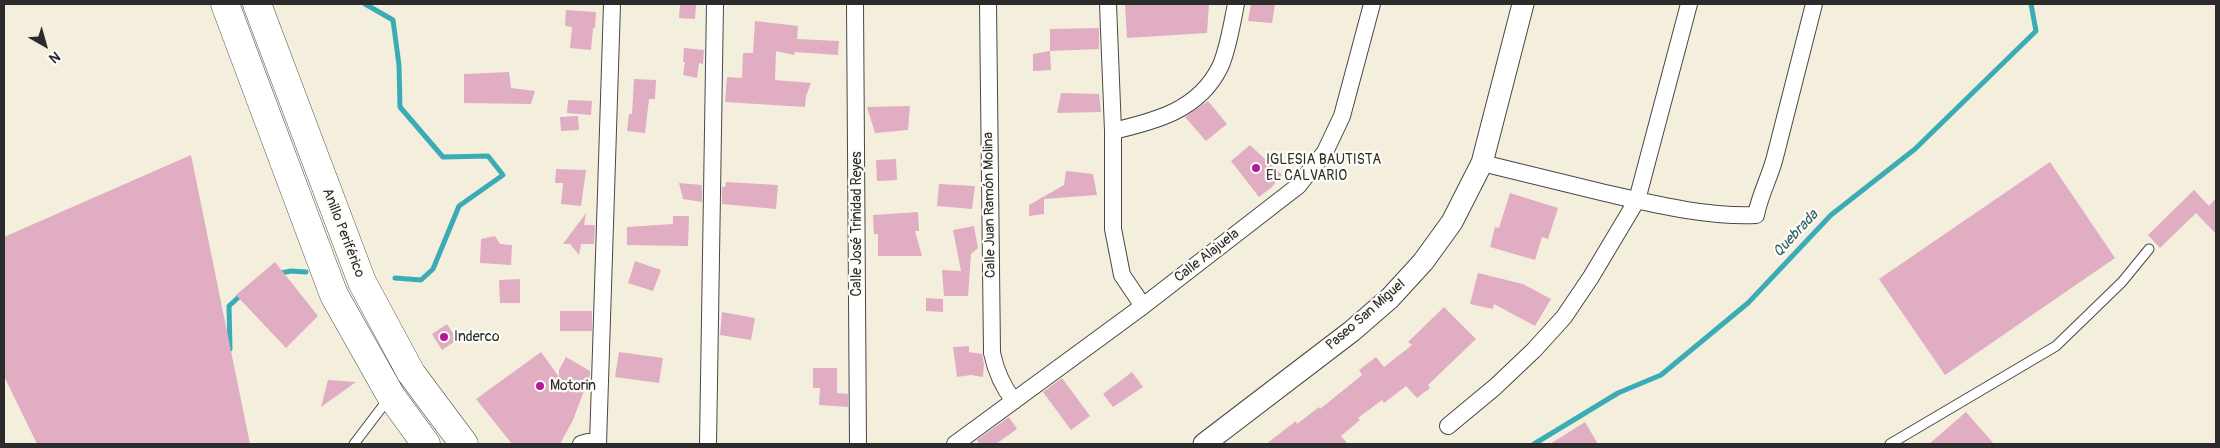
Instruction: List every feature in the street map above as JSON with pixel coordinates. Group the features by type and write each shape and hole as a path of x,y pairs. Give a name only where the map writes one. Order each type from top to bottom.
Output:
{"highway":[{"path":"225,4 334,295 391,396 426,444"},
{"name":"Anillo Periférico","path":"257,4 362,282 411,373 464,444"}],"street":[{"path":"581,444 588,442 596,444 612,4"},
{"path":"708,444 715,4"},
{"name":"Calle José Trinidad Reyes","path":"856,4 858,444"},
{"name":"Calle Juan Ramón Molina","path":"988,4 992,353 995,369 1003,387 1014,401"},
{"path":"1108,4 1113,130 1113,229 1122,274 1143,306"},
{"path":"1113,130 1153,122 1172,114 1192,102 1203,91 1220,66 1236,4"},
{"name":"Calle Alajuela","path":"955,444 1143,306 1298,186 1325,152 1342,116 1372,4"},
{"name":"Paseo San Miguel","path":"1204,444 1352,331 1390,298 1423,262 1452,222 1482,163 1523,4"},
{"path":"1448,426 1521,362 1564,317 1591,277 1637,200 1689,4"},
{"path":"1482,163 1637,200 1699,212 1737,216 1756,215 1761,192 1770,177 1814,4"}],"lane":[{"path":"1894,443 2056,346 2122,282 2149,249"},
{"path":"354,444 391,396"}],"building":[{"path":"680,4 696,5 695,19 679,18"},
{"path":"1125,4 1209,4 1207,33 1127,38"},
{"path":"1251,4 1275,4 1272,23 1248,21"},
{"path":"566,10 596,12 591,50 570,48 572,27 565,26"},
{"path":"755,21 798,26 797,39 839,41 838,55 795,52 794,55 776,51 775,80 811,83 806,96 805,107 725,102 727,77 742,78 743,53 753,53"},
{"path":"1099,28 1099,49 1050,51 1050,29"},
{"path":"684,48 704,50 703,64 699,63 697,78 683,75 685,62 683,62"},
{"path":"1050,51 1051,70 1033,71 1033,54"},
{"path":"509,72 511,88 535,91 531,104 464,103 464,74"},
{"path":"634,79 656,80 655,99 649,99 645,133 627,131 629,114 632,114"},
{"path":"1061,93 1099,94 1101,112 1057,113"},
{"path":"568,100 592,101 591,115 567,113"},
{"path":"1208,101 1227,124 1206,141 1185,117"},
{"path":"910,106 908,130 875,133 867,107"},
{"path":"578,116 579,130 561,131 560,117"},
{"name":"IGLESIA BAUTISTA EL CALVARIO","path":"1250,145 1282,175 1272,187 1259,197 1231,161"},
{"path":"191,155 250,444 37,444 4,376 4,237"},
{"path":"896,159 897,180 877,181 876,160"},
{"path":"2050,162 2115,258 1945,375 1879,279"},
{"path":"556,169 586,170 581,206 561,204 563,183 555,183"},
{"path":"1066,171 1093,174 1097,195 1044,199 1044,214 1029,216 1029,205 1064,185"},
{"path":"726,182 778,185 776,209 722,204 722,187 725,187"},
{"path":"679,183 702,185 702,202 683,199"},
{"path":"939,184 975,186 972,209 937,206"},
{"path":"2194,190 2209,206 2216,198 2216,234 2196,213 2160,248 2148,235"},
{"path":"1510,193 1558,208 1548,239 1542,237 1535,260 1490,247 1495,227 1499,228"},
{"path":"918,212 919,231 915,231 922,256 878,256 878,234 874,234 873,215"},
{"path":"586,213 584,225 595,225 594,244 581,244 579,255 570,244 563,244"},
{"path":"673,216 689,216 688,246 627,245 627,227 673,224"},
{"path":"974,226 978,248 971,254 968,296 944,296 942,270 961,271 953,230"},
{"path":"495,236 500,244 512,245 511,265 480,263 481,239"},
{"path":"635,261 661,270 653,291 628,283"},
{"path":"275,262 318,316 286,348 236,295"},
{"path":"1478,273 1523,284 1551,299 1535,326 1494,304 1493,309 1470,304"},
{"path":"520,279 520,303 500,303 499,280"},
{"path":"926,298 943,299 943,312 926,311"},
{"path":"1444,307 1476,339 1428,385 1430,388 1417,398 1406,386 1384,403 1382,400 1358,418 1360,420 1341,436 1348,444 1266,444 1296,421 1297,424 1319,407 1320,409 1362,375 1359,370 1376,357 1384,367 1412,345 1408,342"},
{"path":"560,311 592,311 592,331 560,331"},
{"path":"722,312 755,318 751,340 720,335"},
{"name":"Inderco","path":"447,324 457,340 442,350 432,334"},
{"path":"969,346 969,352 982,354 984,364 983,377 971,375 957,377 953,347"},
{"name":"Motorin","path":"541,352 559,377 559,370 566,357 590,371 590,375 573,420 560,444 512,444 476,399"},
{"path":"619,352 663,358 659,383 615,377"},
{"path":"813,368 837,368 837,393 848,394 848,407 819,405 820,388 813,388"},
{"path":"1132,372 1143,387 1113,407 1103,394"},
{"path":"1062,378 1090,416 1071,430 1043,392"},
{"path":"328,380 356,382 321,407"},
{"path":"1966,412 1994,444 1929,444"},
{"path":"1009,417 1017,429 996,444 980,444 977,440"},
{"path":"1585,422 1598,444 1550,444"}],"waterway":[{"path":"365,4 393,20 399,65 400,107 443,157 488,156 503,175 459,206 433,269 421,280 395,278"},
{"name":"Quebrada","path":"1534,444 1618,393 1661,375 1748,303 1831,215 1915,149 2036,31 2031,4"},
{"path":"276,274 291,271 306,272"},
{"path":"230,349 229,306 242,294"}],"place":[{"name":"IGLESIA BAUTISTA EL CALVARIO","path":"1256,168"},
{"name":"Inderco","path":"444,337"},
{"name":"Motorin","path":"540,386"}]}
